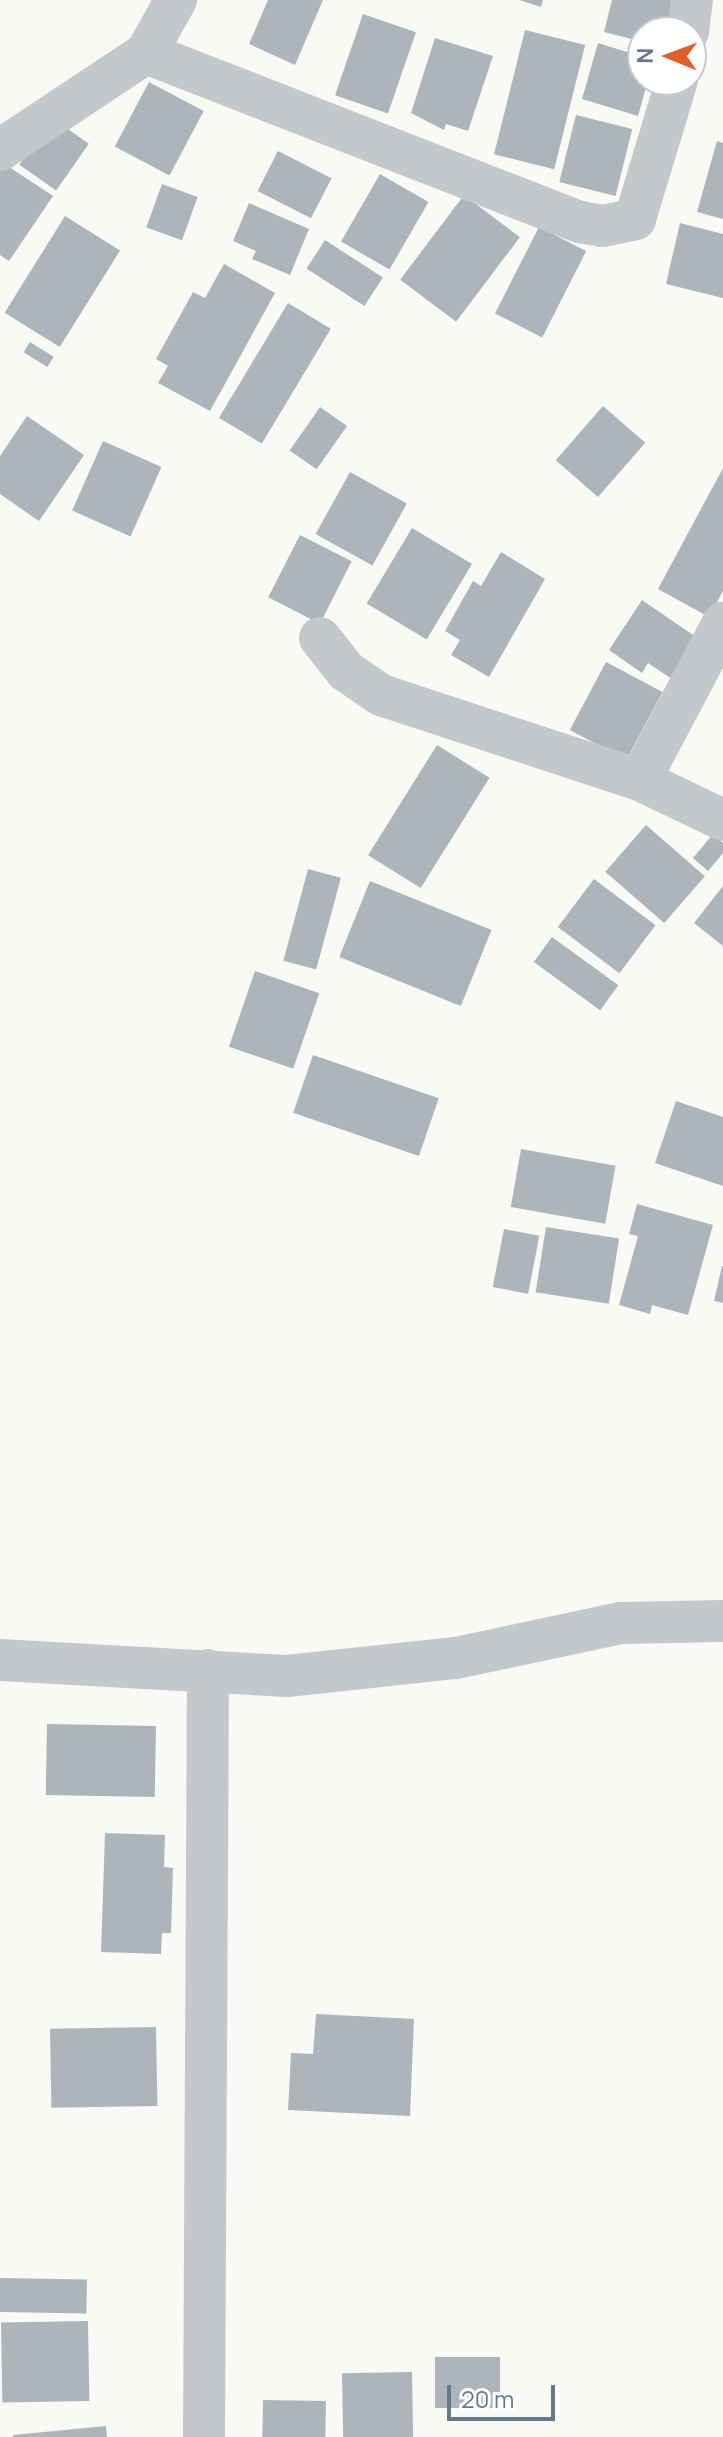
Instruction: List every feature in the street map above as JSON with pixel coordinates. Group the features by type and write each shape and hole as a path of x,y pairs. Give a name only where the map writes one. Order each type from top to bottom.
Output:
{"street":[{"path":"0,150 146,53 176,0"},
{"path":"146,53 580,222 603,226 635,219 672,96"},
{"path":"640,780 723,623"},
{"path":"320,638 346,671 381,695 640,780 723,820"},
{"path":"0,1660 287,1676 456,1658 621,1623 723,1621"},
{"path":"204,2437 208,1670"}],"building":[{"path":"268,0 323,0 295,65 249,44"},
{"path":"519,0 543,0 541,7"},
{"path":"612,0 674,0 670,16 627,16 627,38 604,32"},
{"path":"363,14 416,32 388,114 335,95"},
{"path":"525,30 585,45 554,169 494,154"},
{"path":"435,38 493,56 468,131 446,124 444,130 411,113"},
{"path":"598,43 627,52 627,96 644,96 638,116 582,99"},
{"path":"149,82 204,111 169,176 115,146"},
{"path":"576,115 632,129 616,196 559,182"},
{"path":"52,118 89,144 56,191 19,165"},
{"path":"717,141 723,143 723,219 697,212"},
{"path":"278,151 331,178 311,218 258,191"},
{"path":"0,161 53,196 9,261 0,255"},
{"path":"380,174 428,202 389,270 341,242"},
{"path":"162,184 198,197 182,240 146,227"},
{"path":"464,195 520,237 456,322 400,280"},
{"path":"249,203 309,229 290,275 252,259 256,251 233,241"},
{"path":"65,216 120,250 60,347 5,313"},
{"path":"680,223 723,234 723,298 666,284"},
{"path":"539,227 586,251 542,337 495,313"},
{"path":"325,240 383,278 364,306 306,269"},
{"path":"224,264 275,293 210,411 158,383 168,366 156,359 193,292 205,298"},
{"path":"288,303 331,329 262,444 219,418"},
{"path":"30,342 54,357 47,367 24,352"},
{"path":"603,406 645,443 598,497 556,460"},
{"path":"320,407 347,426 317,469 290,450"},
{"path":"27,416 84,455 39,521 0,494 0,456"},
{"path":"103,441 161,467 131,536 72,510"},
{"path":"723,468 723,591 709,617 658,589"},
{"path":"350,472 407,504 372,566 316,534"},
{"path":"412,528 472,564 427,639 367,603"},
{"path":"300,535 352,561 320,624 268,597"},
{"path":"501,552 545,579 489,677 451,655 460,640 445,631 473,581 481,586"},
{"path":"642,600 699,639 672,679 648,663 642,673 609,650"},
{"path":"606,662 663,692 626,760 570,730"},
{"path":"437,745 490,778 421,888 368,855"},
{"path":"646,825 705,876 664,923 605,872"},
{"path":"713,834 723,843 723,853 708,871 693,858"},
{"path":"308,869 341,878 316,970 283,961"},
{"path":"594,879 655,925 619,973 558,927"},
{"path":"370,881 491,930 461,1006 339,957"},
{"path":"723,886 723,946 694,923"},
{"path":"552,937 618,985 600,1010 534,962"},
{"path":"255,971 319,993 293,1069 229,1047"},
{"path":"313,1055 439,1098 419,1156 293,1113"},
{"path":"676,1101 723,1117 723,1186 655,1163"},
{"path":"521,1149 616,1166 605,1224 511,1207"},
{"path":"637,1204 713,1225 688,1315 652,1305 650,1314 619,1305 638,1236 629,1234"},
{"path":"546,1227 619,1239 609,1304 536,1292"},
{"path":"504,1229 539,1236 528,1294 493,1287"},
{"path":"723,1266 723,1303 714,1301"},
{"path":"47,1724 156,1726 155,1797 46,1795"},
{"path":"105,1833 165,1835 164,1867 173,1868 171,1933 162,1933 161,1954 101,1952"},
{"path":"316,2014 414,2019 410,2116 288,2110 291,2053 313,2054"},
{"path":"156,2027 157,2106 51,2108 50,2029"},
{"path":"0,2278 87,2280 86,2314 0,2312"},
{"path":"88,2321 89,2401 2,2403 1,2323"},
{"path":"435,2357 500,2357 500,2408 435,2408"},
{"path":"412,2372 413,2437 343,2437 342,2373"},
{"path":"263,2400 326,2401 325,2437 262,2437"},
{"path":"106,2426 107,2437 13,2437 13,2435"}]}
